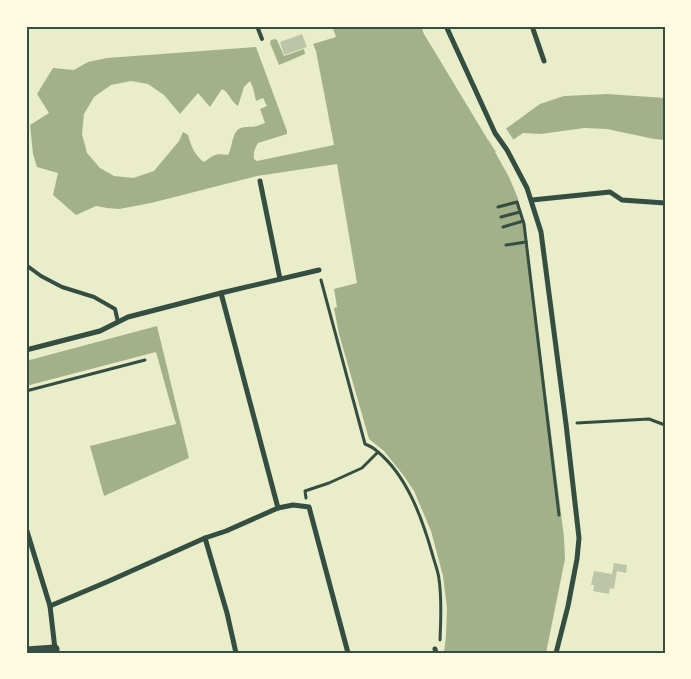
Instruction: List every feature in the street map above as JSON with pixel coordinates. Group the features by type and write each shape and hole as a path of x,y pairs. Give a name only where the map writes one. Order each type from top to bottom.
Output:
{"street":[{"path":"446,26 495,133 507,150 527,188 541,232 579,538 570,596 556,653"},
{"path":"532,26 544,61"},
{"path":"260,181 280,280"},
{"path":"532,200 610,192 622,200 665,203"},
{"path":"26,350 100,331 128,317 319,270"},
{"path":"221,293 278,508"},
{"path":"50,606 109,582 205,538 226,531 278,508 293,504 309,507 348,653"},
{"path":"26,528 50,606 55,651 26,651"},
{"path":"205,538 227,613 236,653"}],"lane":[{"path":"257,26 262,39"},
{"path":"26,265 41,276 62,287 94,297 115,309 118,322"}],"path":[{"path":"498,208 517,202 523,221 560,515"},
{"path":"501,217 520,212"},
{"path":"503,227 523,221"},
{"path":"506,245 526,242"},
{"path":"319,270 365,444 378,452 405,485 424,527 439,578 442,609 440,645 435,651"},
{"path":"26,391 145,360"},
{"path":"566,424 649,419 665,425"},
{"path":"309,507 305,491 329,483 362,468 378,452"}],"shaded area":[{"path":"332,26 421,26 488,140 540,104 564,96 607,94 665,98 665,140 607,129 584,128 541,134 523,133 495,152 517,196 525,224 564,537 565,559 546,653 444,653 447,608 443,576 431,531 414,491 404,476 384,451 369,439 339,334 334,308 337,307 334,289 357,283 337,164 257,176 151,203 119,209 96,206 76,215 53,195 58,173 37,167 33,154 30,125 49,113 37,94 53,68 74,70 88,62 107,58 256,47 287,134 258,143 254,151 254,159 257,161 334,145 316,51 313,44 336,37","holes":["131,81 148,84 164,95 180,114 198,93 210,107 222,89 238,106 244,87 250,81 256,101 263,98 267,106 260,109 265,123 240,128 234,136 228,155 215,155 204,162 198,157 188,135 183,132 179,141 154,171 133,178 114,176 100,168 87,153 82,134 84,114 94,97 111,85"]},
{"path":"275,39 284,56 304,49 305,54 279,65 270,43 271,40"},
{"path":"157,326 189,458 104,496 90,446 176,424 156,352 26,386 26,361"}],"pier":[{"path":"505,127 515,142 498,155 487,138"}],"building":[{"path":"302,34 307,47 284,55 280,42"},
{"path":"614,563 627,565 626,573 617,571 614,589 610,588 609,594 593,591 594,585 591,585 594,571 612,574"}]}
